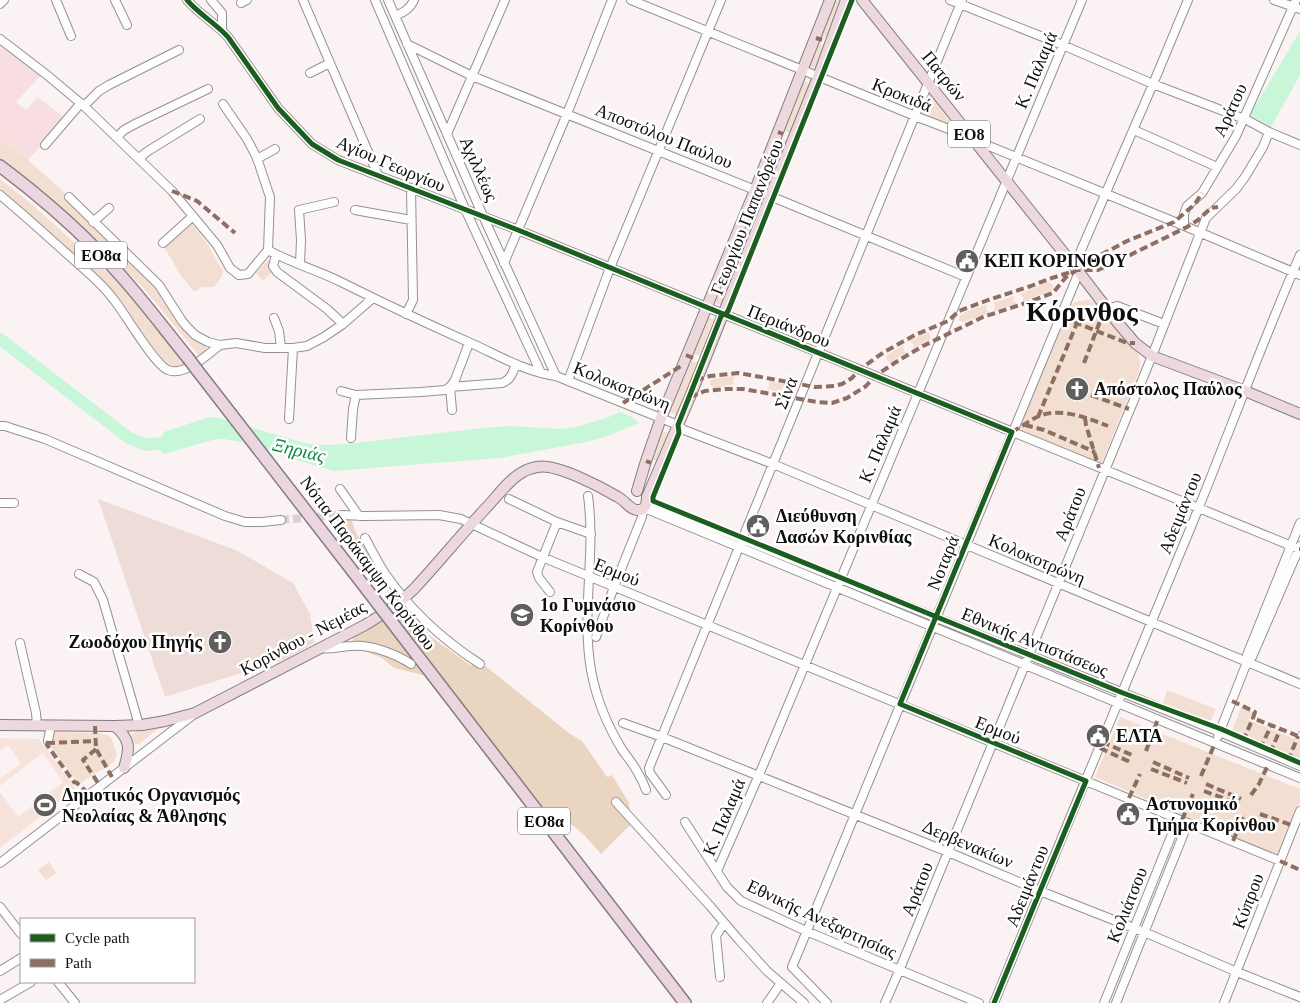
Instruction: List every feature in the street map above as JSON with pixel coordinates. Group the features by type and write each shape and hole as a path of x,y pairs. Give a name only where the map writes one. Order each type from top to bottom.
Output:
{"highway":[{"name":"Νότια Παράκαμψη Κορίνθου","path":"0,166 40,198 122,277 198,370 685,1003"}],"main road":[{"name":"Γεωργίου Παπανδρέου","path":"634,492 661,418 830,0"},
{"name":"Γεωργίου Παπανδρέου","path":"645,504 818,77 846,0"},
{"name":"Πατρών","path":"862,0 1077,269"},
{"name":"ΕΟ8","path":"1077,269 1118,323 1152,356 1300,414"},
{"name":"Κορίνθου - Νεμέας","path":"0,725 139,725 165,721 195,713 376,619 413,590 471,524 516,477 522,472 535,467 546,466 583,479 629,505"},
{"name":"Κορίνθου - Νεμέας","path":"606,491 634,492"},
{"path":"634,492 643,493 645,504 640,510 633,509 629,505 628,498 634,492"},
{"path":"115,726 124,734 128,745 128,754 124,768"}],"street":[{"path":"0,4 4,0"},
{"path":"56,0 71,36"},
{"path":"124,0 116,2 127,25"},
{"name":"Αγίου Γεωργίου","path":"187,0 222,30 278,108 312,144 338,160 469,211"},
{"path":"211,0 222,13 222,30"},
{"path":"303,0 378,175"},
{"name":"Αχιλλέως","path":"376,0 541,373"},
{"name":"Αχιλλέως","path":"388,0 446,134 556,376"},
{"path":"395,16 408,10 414,0"},
{"path":"446,134 505,0"},
{"path":"504,263 567,114 612,0"},
{"name":"Κροκιδά","path":"631,0 972,138 1296,274"},
{"path":"568,381 610,268 721,0"},
{"path":"950,0 961,2 1153,84 1245,119 1300,145"},
{"name":"Κ. Παλαμά","path":"717,871 805,665 1082,0"},
{"name":"Νοταρά","path":"827,1003 792,967 1012,432 1077,269 1082,248 1188,0"},
{"path":"1274,0 1296,5"},
{"name":"Σίνα","path":"666,795 650,773 649,768 961,2"},
{"name":"Αράτου","path":"1184,226 1184,214 1187,206 1202,193 1236,136 1296,5"},
{"path":"0,39 83,104 172,191 217,245 230,268 239,275 248,274 268,250 270,197 258,159 240,127 223,104"},
{"name":"Αποστόλου Παύλου","path":"407,44 472,76 966,277"},
{"path":"45,145 83,104 99,91 179,50"},
{"path":"310,73 330,63"},
{"path":"117,137 124,130 208,89"},
{"path":"139,158 200,119"},
{"path":"1134,130 1217,167"},
{"name":"Αράτου","path":"885,1003 1152,356 1206,218 1246,177 1269,132"},
{"path":"258,159 275,149"},
{"path":"406,314 413,300 411,188"},
{"path":"0,196 22,213 94,278 116,302 156,359 167,370 177,372 186,369 220,345 236,342 265,348 307,346 343,324 373,298"},
{"path":"68,197 159,285 182,321 195,335 208,342 220,345"},
{"path":"300,264 302,240 299,210 334,202"},
{"path":"93,222 109,208"},
{"path":"355,210 411,220"},
{"name":"Περιάνδρου","path":"469,211 1290,546 1299,547"},
{"path":"163,243 193,216"},
{"name":"Κολοκοτρώνη","path":"268,250 326,275 516,364 556,376 661,418 678,425 684,430 773,464 1300,684"},
{"path":"276,255 273,266 278,272 343,324"},
{"name":"Αδειμάντου","path":"994,1003 1123,693 1245,391 1296,274 1300,255"},
{"path":"1108,309 1117,306 1164,324"},
{"path":"274,318 279,331 281,348"},
{"path":"341,391 356,395 445,390 455,380 469,343"},
{"path":"288,419 292,348"},
{"path":"450,387 502,383 510,378 516,364"},
{"path":"450,387 452,410"},
{"path":"351,438 356,395"},
{"path":"0,426 45,439 225,516 245,522 280,520"},
{"path":"340,489 359,516"},
{"path":"588,496 591,534 587,619 591,669 595,688 610,728 623,752 638,773 646,790"},
{"path":"509,499 557,522 591,534"},
{"path":"0,503 14,503"},
{"name":"Εθνικής Αντιστάσεως","path":"645,504 741,543 936,617 1300,766"},
{"name":"Γεωργίου Παπανδρέου","path":"596,637 645,504"},
{"name":"Ερμού","path":"341,515 439,515 461,519 542,557 1280,861"},
{"path":"550,592 539,578 537,572 557,522"},
{"path":"1215,743 1247,662 1247,655 1300,523"},
{"path":"365,538 384,571 403,597 426,622 480,664"},
{"name":"Εθνικής Αντιστάσεως","path":"741,543 836,587 1300,778"},
{"path":"1247,662 1252,657 1299,547"},
{"path":"79,574 94,582 103,600 139,725"},
{"path":"20,644 37,725"},
{"path":"321,648 329,650 354,645 361,646 393,654 411,664"},
{"path":"0,863 195,713"},
{"name":"Δερβενακίων","path":"623,722 948,852 1300,997"},
{"path":"48,741 51,725"},
{"path":"616,802 767,970 804,1003"},
{"name":"Κύπρου","path":"1224,1003 1300,811"},
{"name":"Κολιάτσου","path":"1104,1003 1178,819"},
{"name":"Εθνικής Ανεξαρτησίας","path":"685,822 733,895 741,902 899,971 979,1003"},
{"name":"Κολιάτσου","path":"1116,1003 1188,823"},
{"path":"0,907 20,933"},
{"path":"720,977 716,936 724,923"},
{"path":"0,970 20,959"},
{"path":"6,999 30,983"},
{"path":"59,983 75,1003"},
{"path":"767,1003 781,983"}],"shaded area":[{"path":"836,0 842,0 828,39 826,37 820,38"},
{"path":"819,42 826,46 817,69 809,67"},
{"path":"0,44 41,75 16,102 26,110 38,97 66,119 28,160 0,139"},
{"path":"802,82 811,85 791,135 788,132 782,131"},
{"path":"930,95 954,127 920,114"},
{"path":"780,136 783,140 788,140 771,183 765,183 763,180"},
{"path":"0,139 28,160 65,193 63,197 152,282 208,350 199,356 142,286 85,233 0,161"},
{"path":"0,179 28,201 124,287 187,364 176,366 164,362 105,285 75,255 0,190"},
{"path":"754,204 762,208 746,247 743,243 737,244"},
{"path":"189,224 192,224 206,242 223,271 222,276 214,287 202,287 193,291 164,247"},
{"path":"736,246 740,250 745,250 722,304 717,304 714,301"},
{"path":"271,259 272,272 263,281 256,273"},
{"path":"1048,282 1053,285 1051,291 1023,301 1023,297 1020,294"},
{"path":"1014,296 1013,300 1017,304 994,311 995,305 991,303"},
{"path":"1090,300 1096,304 1137,352 1140,361 1139,371 1101,465 1020,432 1017,425 1067,307"},
{"path":"987,304 986,309 990,313 964,322 959,321 960,316 965,312"},
{"path":"708,317 716,320 701,358 698,355 692,355"},
{"path":"927,332 931,339 913,349 914,345 910,341"},
{"path":"903,345 904,351 907,353 890,363 887,360 887,355"},
{"path":"691,359 699,362 677,415 669,412"},
{"path":"735,376 734,384 714,388 710,385 710,381 713,379"},
{"path":"769,381 788,385 792,388 792,392 788,394 767,389"},
{"path":"662,431 670,434 657,462 651,460"},
{"path":"98,499 238,551 293,583 310,614 314,643 286,659 165,697"},
{"path":"351,519 356,533 378,569 371,579 328,521"},
{"path":"399,617 405,618 470,665 484,665 570,734 582,741 607,777 612,775 629,803 632,823 601,854 570,823 554,818 545,810 443,680 394,668 382,658 359,649 353,641 353,637 370,627"},
{"path":"1167,690 1216,709 1210,722 1163,703"},
{"path":"1241,707 1253,712 1249,720 1300,741 1300,759 1232,731"},
{"path":"1120,717 1300,789 1300,802 1278,856 1095,777"},
{"path":"159,728 139,744 134,743 130,738 132,734 138,731"},
{"path":"53,732 100,733 109,736 117,755 114,762 79,784 51,747"},
{"name":"Δημοτικός Οργανισμός Νεολαίας & Άθλησης","path":"0,738 39,739 76,789 0,848 0,792 18,817 63,782 43,753 0,786 0,779 21,763 8,745 0,750"},
{"path":"49,862 56,873 46,880 38,870"}],"water":[{"path":"1300,31 1300,75 1271,127 1251,115 1252,111"},
{"path":"620,412 632,417 639,423 586,442 499,458 333,471 247,443 224,439 216,439 164,454 160,451 160,443 164,432 209,417 219,418 308,444 331,445 510,426 561,429 576,427"}],"waterway":[{"name":"Ξηριάς","path":"0,339 129,438 146,445 175,440"}],"tunnel":[{"path":"281,520 341,515"}],"marked path":[{"path":"816,38 822,40"},
{"path":"778,132 783,134"},
{"path":"172,191 197,201 235,233"},
{"path":"690,397 705,391 743,389 817,402 832,403 847,398 866,386 875,376 923,346 983,317 1053,293 1066,277 1097,257 1127,241 1174,222 1195,204 1202,193"},
{"path":"696,380 710,376 738,373 815,387 842,384 884,352 915,335 948,321 959,311 1077,270 1098,270 1187,227 1211,208 1218,207"},
{"path":"733,243 739,246"},
{"path":"1084,363 1102,316 1108,309"},
{"path":"1074,322 1127,343 1135,343"},
{"path":"1038,417 1077,323"},
{"path":"686,355 693,358"},
{"path":"623,403 681,366"},
{"path":"1091,395 1129,409"},
{"path":"1012,432 1032,419 1056,413 1074,415 1108,426"},
{"path":"1085,418 1099,468"},
{"path":"1025,425 1044,430 1095,452"},
{"path":"646,461 651,463"},
{"path":"1232,701 1255,712 1253,718 1298,736 1300,732"},
{"path":"1243,741 1253,718"},
{"path":"1146,751 1158,719"},
{"path":"95,726 96,749 112,777"},
{"path":"1260,749 1271,726"},
{"path":"1270,753 1280,730"},
{"path":"1288,761 1298,736"},
{"path":"48,741 47,745 74,782 89,794"},
{"path":"47,743 96,741"},
{"path":"1102,742 1132,755"},
{"path":"1201,776 1215,743"},
{"path":"1100,748 1130,762"},
{"path":"96,749 83,760 100,786"},
{"path":"1153,762 1189,778"},
{"path":"1251,795 1259,784 1268,765"},
{"path":"1151,769 1187,783"},
{"path":"1129,798 1140,774"},
{"path":"1206,784 1241,799"},
{"path":"1204,791 1239,804"},
{"path":"1182,820 1193,794"},
{"path":"1260,814 1294,826"},
{"path":"1233,841 1243,817"},
{"path":"1280,861 1300,870"}],"cycle path":[{"path":"187,0 228,37 278,108 312,144 338,160 518,230 1012,432 900,704 1086,781 994,1003"},
{"path":"722,314 726,314 728,311 852,0"},
{"path":"722,314 678,425 679,433 653,501 1123,693 1221,729 1300,763"}],"place":[{"name":"ΚΕΠ ΚΟΡΙΝΘΟΥ","path":"967,261"},
{"name":"Απόστολος Παύλος","path":"1077,389"},
{"name":"Διεύθυνση Δασών Κορινθίας","path":"758,526"},
{"name":"1ο Γυμνάσιο Κορίνθου","path":"522,615"},
{"name":"Ζωοδόχου Πηγής","path":"220,642"},
{"name":"ΕΛΤΑ","path":"1098,736"},
{"name":"Δημοτικός Οργανισμός Νεολαίας & Άθλησης","path":"45,805"},
{"name":"Αστυνομικό Τμήμα Κορίνθου","path":"1128,814"}],"district":[{"name":"Κόρινθος","path":"1082,311"}]}
